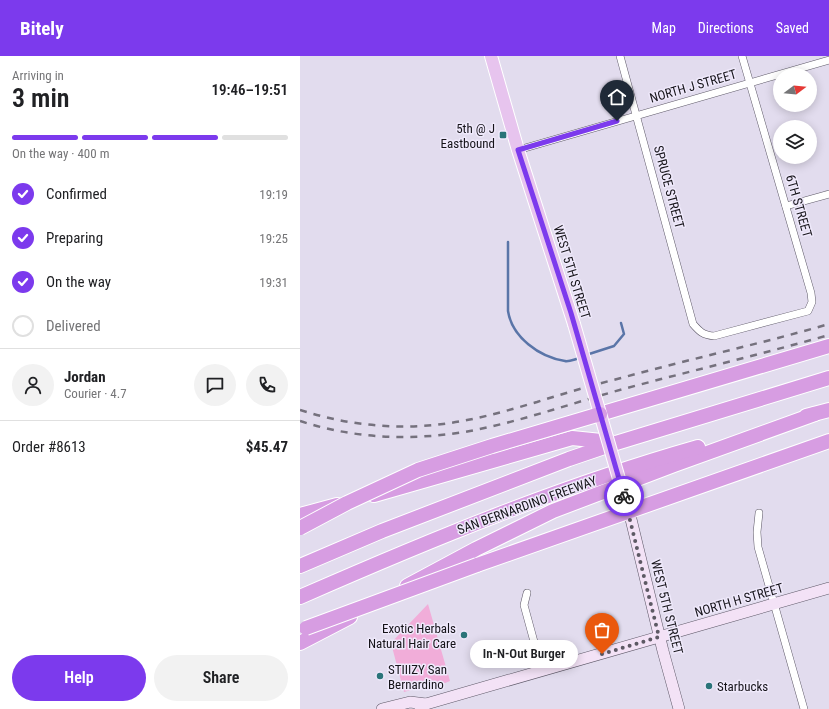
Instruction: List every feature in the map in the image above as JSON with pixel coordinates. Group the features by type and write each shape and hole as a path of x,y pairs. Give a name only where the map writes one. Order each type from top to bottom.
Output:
{"highway":[{"path":"300,528 347,503 418,470 492,446 829,346"},
{"name":"SAN BERNARDINO FREEWAY","path":"300,566 382,531 562,461 616,442 829,378"},
{"name":"SAN BERNARDINO FREEWAY","path":"300,597 414,548 556,492 676,454 829,410"},
{"path":"300,643 476,548 533,520 667,468 815,414"},
{"path":"300,515 572,438 616,442"},
{"path":"300,630 627,504 829,441"}],"main road":[{"name":"WEST 5TH STREET","path":"492,56 518,150 574,324 627,504 659,637 679,709"},
{"name":"NORTH H STREET","path":"382,709 410,702 425,707 542,671 829,588"}],"street":[{"name":"SPRUCE STREET","path":"620,56 693,324 700,332 706,335 714,336 808,310 812,302 812,293"},
{"name":"6TH STREET","path":"742,56 812,293"},
{"name":"NORTH J STREET","path":"518,150 829,60"},
{"path":"786,206 829,194"},
{"path":"759,512 757,532 758,547 804,709"},
{"path":"527,593 524,605 542,671"}],"shaded area":[{"path":"428,604 450,681 445,683 436,683 404,692 391,643"}],"waterway":[{"path":"508,242 508,311 515,329 528,344 546,355 555,359 567,361 580,358"},
{"path":"586,355 614,346 624,334 621,323"}],"railway":[{"path":"300,410 353,423 371,425 425,426 443,424 479,418 600,383 829,324"},
{"path":"300,421 342,432 363,435 406,437 470,431 529,417 627,388 829,335"}],"way so far":[{"path":"602,654 659,637 629,511 624,496"}],"place":[{"name":"5th @ J Eastbound","path":"503,135"},
{"name":"Exotic Herbals Natural Hair Care","path":"464,635"},
{"name":"In-N-Out Burger","path":"602,654"},
{"name":"STIIIZY San Bernardino","path":"380,676"},
{"name":"Starbucks","path":"709,686"}],"route":[{"path":"617,121 518,150 571,313 624,496"}]}
